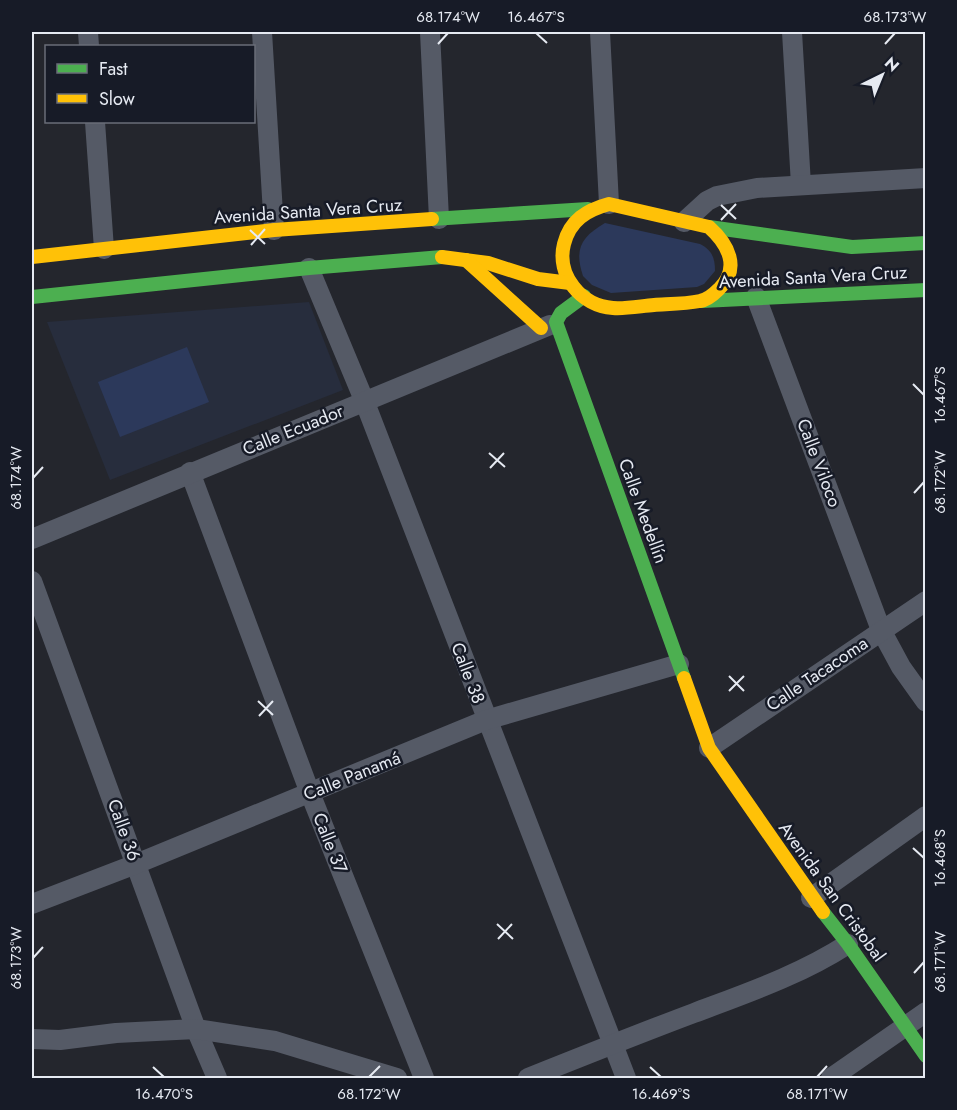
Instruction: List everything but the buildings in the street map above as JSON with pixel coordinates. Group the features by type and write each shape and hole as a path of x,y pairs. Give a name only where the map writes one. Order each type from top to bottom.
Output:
{"street":[{"path":"262,32 274,230"},
{"path":"430,32 439,219"},
{"path":"600,32 609,204"},
{"path":"792,32 801,185"},
{"path":"95,123 104,249"},
{"path":"684,222 707,201 717,196 758,188 926,178"},
{"path":"609,204 709,227 722,237 732,261 732,272 724,285 702,301 612,308 599,305 584,296 570,283 565,270 562,243 572,224 588,209 609,204"},
{"name":"Avenida Santa Vera Cruz","path":"32,257 274,230 588,209"},
{"name":"Avenida Santa Vera Cruz","path":"709,227 852,247 926,243"},
{"path":"32,297 309,268 448,257 488,263 538,279 570,283"},
{"path":"466,260 549,325 584,296"},
{"name":"Calle 38","path":"309,268 364,400 626,1078"},
{"name":"Avenida Santa Vera Cruz","path":"702,301 926,290"},
{"name":"Calle Viloco","path":"756,297 881,630 901,667 926,702"},
{"name":"Calle Ecuador","path":"32,539 549,325"},
{"name":"Calle Medellín","path":"549,325 709,748"},
{"name":"Calle 37","path":"190,472 310,793 424,1078"},
{"name":"Calle 36","path":"32,581 196,1029 217,1078"},
{"name":"Calle Tacacoma","path":"709,748 926,601"},
{"name":"Calle Panamá","path":"32,904 136,864 486,720 679,664"},
{"name":"Avenida San Cristobal","path":"709,748 811,898 848,944 926,1056"},
{"path":"811,898 926,816"},
{"path":"528,1078 773,983 818,963 848,944"},
{"path":"831,1078 926,1012"},
{"path":"32,1039 60,1040 116,1033 196,1029 275,1041 397,1078"}],"shaded area":[{"path":"605,223 700,244 712,255 715,271 704,284 697,287 611,293 592,285 583,276 580,267 580,251 590,233"},
{"path":"309,302 343,390 110,480 47,322"},
{"path":"187,347 209,402 120,437 98,382"}],"traffic: fast":[{"path":"432,219 588,209"},
{"path":"709,227 852,247 926,243"},
{"path":"32,297 309,268 442,257"},
{"path":"702,301 926,290"},
{"path":"584,296 561,313 556,322 684,678"},
{"path":"823,912 926,1056"}],"traffic: slow":[{"path":"609,204 709,227 722,241 729,257 731,265 726,281 710,296 694,302 618,308 591,302 581,295 568,277 562,256 564,244 570,228 580,217 609,204"},
{"path":"32,257 274,230 432,219"},
{"path":"442,257 488,263 538,279 570,283"},
{"path":"466,260 541,328"},
{"path":"684,678 709,748 823,912"}]}
